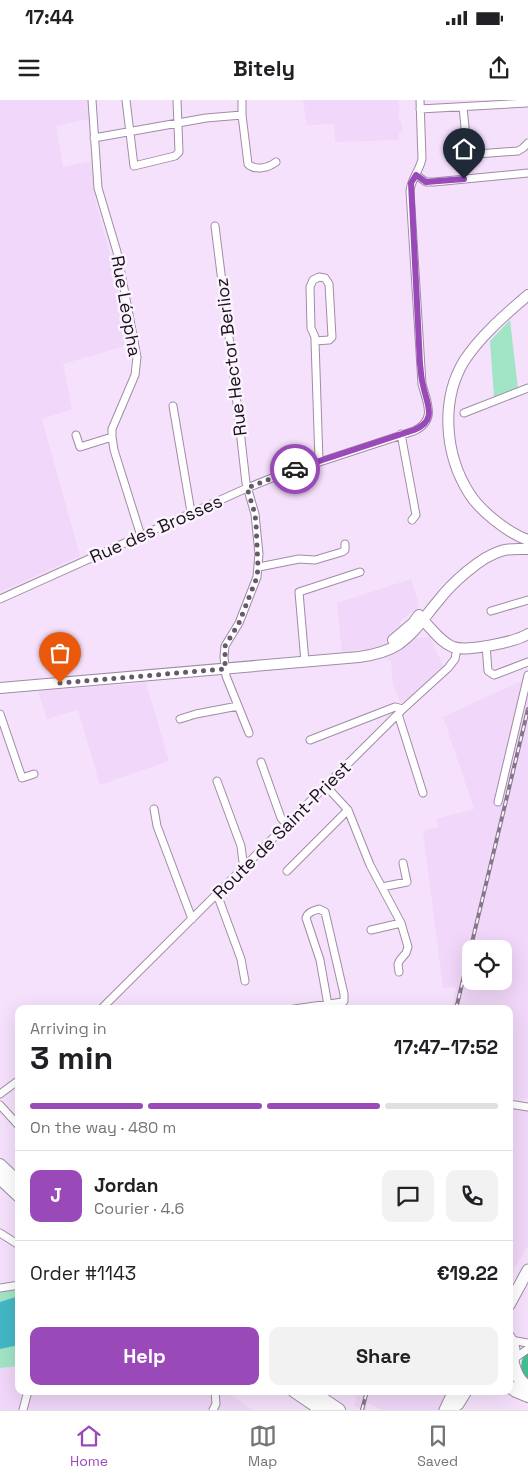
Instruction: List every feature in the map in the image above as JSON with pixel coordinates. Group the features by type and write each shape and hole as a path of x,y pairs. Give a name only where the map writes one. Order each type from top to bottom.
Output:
{"highway":[{"path":"0,1166 15,1179"},
{"path":"0,1178 15,1192"},
{"path":"513,1366 518,1378 528,1387"},
{"path":"513,1389 528,1396"},
{"path":"300,1395 322,1410"},
{"path":"317,1395 339,1410"}],"main road":[{"path":"528,295 480,340 464,362 450,398 448,422 450,449 458,472 469,494 486,513 510,532 528,542"},
{"path":"0,688 305,662 376,654 389,650 412,634 436,592 451,579 488,554 508,544 528,542"},
{"path":"418,621 456,581 477,564 502,551 528,549"},
{"path":"418,621 448,644 457,648 508,642 528,634"},
{"path":"513,1283 528,1261"},
{"path":"513,1298 528,1270"},
{"path":"513,1346 515,1352 513,1360"},
{"path":"445,1410 452,1395"},
{"path":"451,1410 458,1404 464,1395"}],"street":[{"name":"Rue Léopha","path":"92,100 98,188 117,252 137,357 135,376 114,422 112,437 114,450 142,536"},
{"path":"126,100 134,166 175,156 179,152 177,100"},
{"path":"242,100 248,164 254,168 270,166 276,162"},
{"path":"420,100 422,159 416,175 426,182 528,173"},
{"path":"420,109 528,103"},
{"path":"463,107 467,147 471,152 477,154 518,151 528,143"},
{"path":"94,138 206,118 242,115"},
{"name":"Rue des Brosses","path":"0,599 247,488 319,461 421,427 426,423 429,411 422,384 420,364 410,191 411,183 416,175"},
{"name":"Rue Hector Berlioz","path":"215,226 247,488 255,514 258,567 257,577 239,623 225,646 225,669"},
{"path":"315,341 332,338 330,284 325,278 319,277 313,280 310,287 311,328 315,337 315,341 319,461"},
{"path":"464,413 528,388"},
{"path":"173,406 191,512"},
{"path":"401,434 416,515 412,520"},
{"path":"76,435 80,447 112,437"},
{"path":"258,567 299,559 315,560 342,552 345,550 345,544"},
{"path":"305,662 299,592 360,572"},
{"path":"491,610 528,600"},
{"path":"486,646 488,671 494,675 528,662"},
{"name":"Route de Saint-Priest","path":"106,1005 401,712 448,668 455,659 457,648"},
{"path":"225,669 226,676 249,733"},
{"path":"498,802 528,675"},
{"path":"180,719 238,706"},
{"path":"310,740 395,707 401,712 424,793"},
{"path":"0,714 22,778 34,774"},
{"path":"261,762 281,818 287,825"},
{"path":"217,781 241,846 243,862 246,866"},
{"path":"326,786 348,810 370,865 401,924 408,947 398,964 400,972"},
{"path":"154,809 157,826 192,919"},
{"path":"287,871 348,810"},
{"path":"382,887 407,882 402,862"},
{"path":"217,894 241,959 245,981"},
{"path":"319,909 325,912 345,999 343,1002 328,1005 320,960 306,918 312,911 319,909"},
{"path":"371,930 401,924"},
{"path":"0,1094 15,1083"},
{"path":"0,1105 15,1122"},
{"path":"513,1105 528,1108"},
{"path":"0,1233 15,1242"},
{"path":"0,1288 15,1286"},
{"path":"513,1339 528,1343"},
{"path":"513,1363 528,1349"},
{"path":"23,1410 27,1395"},
{"path":"213,1410 216,1404 215,1395"}],"shaded area":[{"path":"0,100 88,100 89,119 56,126 63,167 91,161 96,203 113,265 128,345 63,364 72,409 42,419 80,556 0,592"},
{"path":"303,100 398,100 399,121 402,122 402,132 399,132 399,140 335,142 334,124 307,125"},
{"path":"411,579 419,604 417,608 399,622 414,638 430,637 443,666 408,699 400,702 393,685 391,661 364,649 342,652 337,603"},
{"path":"523,680 528,681 528,1098 520,1101 513,1099 513,1005 452,1005 456,987 443,988 423,831 439,827 436,819 474,809 443,717"},
{"path":"146,683 169,761 100,785 78,710 47,719 38,691"},
{"path":"513,1109 528,1111 528,1246 513,1270"},
{"path":"15,1366 15,1395 231,1395 252,1410 0,1410 0,1368"},
{"path":"356,1395 447,1395 438,1410 382,1410 368,1403 366,1410 354,1406"}],"green space":[{"path":"510,320 518,389 494,398 490,341"},
{"path":"15,1289 15,1366 0,1368 0,1291"},
{"path":"528,1353 528,1381 522,1373 521,1367 523,1357"}],"water":[{"path":"15,1297 15,1346 0,1349 0,1302"}],"railway":[{"path":"457,1005 528,709"},
{"path":"362,1410 366,1395"}],"way so far":[{"path":"60,683 225,669 225,646 235,632 257,577 259,554 255,514 247,488 295,469"}],"route":[{"path":"295,469 414,430 426,423 429,411 422,384 420,364 411,183 416,175 426,182 464,179"}]}
